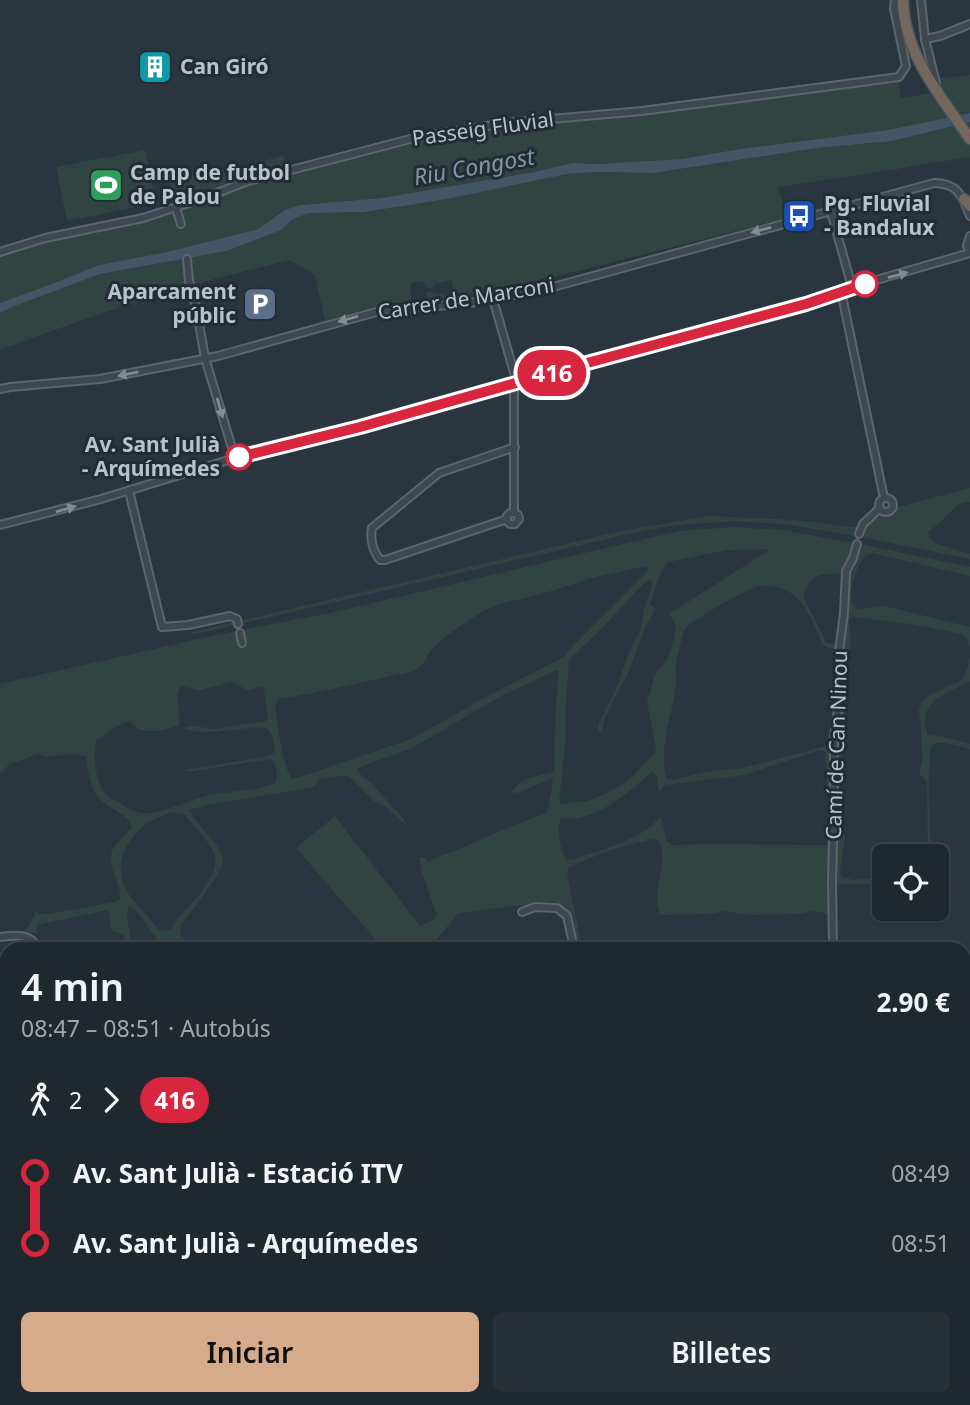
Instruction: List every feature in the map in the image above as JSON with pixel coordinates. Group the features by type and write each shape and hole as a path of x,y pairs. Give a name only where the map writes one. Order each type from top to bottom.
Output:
{"highway":[{"path":"903,0 906,30 917,60 970,139"}],"street":[{"name":"Passeig Fluvial","path":"0,252 45,238 130,221 207,198 244,181 418,136 506,122 642,111 899,77 906,66 894,9 895,0"},
{"path":"921,0 925,39 936,83"},
{"path":"925,39 970,24"},
{"name":"Carrer de Marconi","path":"0,389 100,379 218,356 380,311 493,299 569,283 934,183 957,190 967,202"},
{"path":"967,202 970,216"},
{"path":"176,208 181,224"},
{"path":"831,212 852,287"},
{"path":"0,525 52,513 235,458 360,427 806,304 852,287 970,253 967,246 970,236"},
{"path":"187,259 205,358 235,458"},
{"path":"841,291 884,498"},
{"path":"493,299 517,383 514,388 515,447 514,513 508,514 507,519 380,560 372,540 372,528 439,473 515,447"},
{"path":"129,491 162,627 188,625 230,616 237,619 238,624"},
{"path":"880,508 887,512 892,508 892,501 884,498"},
{"path":"859,534 863,524 880,508 880,502 884,498"},
{"name":"Camí de Can Ninou","path":"833,942 834,739 841,687 839,652 846,571 857,544"},
{"path":"240,633 242,643"},
{"path":"522,912 535,907 557,908 567,916 573,942"},
{"path":"0,937 20,935 34,942"}],"green space":[{"path":"970,75 970,113 888,130 681,159 572,163 382,198 300,205 280,213 258,229 167,252 99,265 0,303 0,255 49,240 97,233 178,210 168,179 239,167 283,156 288,172 432,137 496,127 898,79 901,98 940,92 937,79"},
{"path":"970,122 970,158 778,187 787,218 494,292 375,307 325,321 315,275 291,260 144,300 0,350 0,313 10,308 100,274 227,251 280,230 293,219 309,213 364,212 447,199 567,174 653,173 817,148 892,141","holes":["452,280 454,294 427,292 427,298 411,301 411,283 424,281 426,287 432,288 435,284"]},
{"name":"Camp de futbol de Palou","path":"145,150 156,203 67,221 56,167"},
{"path":"970,488 970,502 957,506 928,533 934,543 970,554 970,559 783,524 734,521 679,525 651,529 214,630 192,632 621,531 710,516 794,520 861,528 895,508"},
{"path":"734,527 782,530 970,567 970,576 873,553 863,559 857,569 851,596 854,607 859,609 884,606 970,627 970,649 967,638 962,634 911,624 852,617 849,620 851,644 847,657 846,709 839,783 839,803 845,837 840,872 842,877 853,880 872,878 872,884 827,884 827,915 814,911 753,915 725,911 661,915 657,897 663,858 658,840 653,839 613,849 568,867 567,874 581,942 577,942 573,914 554,901 458,913 435,942 378,942 296,848 335,816 420,926 434,920 437,915 419,858 424,857 428,861 547,813 553,778 518,793 512,792 525,780 554,772 557,670 501,696 412,748 357,768 408,827 345,775 319,779 314,787 210,804 189,810 218,848 223,860 212,883 181,925 180,935 188,942 155,942 156,938 137,911 130,907 127,914 130,942 126,942 123,934 112,931 108,910 37,925 37,934 24,932 36,911 48,914 120,899 111,855 115,846 132,827 126,818 96,794 86,756 69,754 48,757 38,754 10,764 0,773 0,684 216,635 330,613 681,531","holes":["771,549 669,614 676,625 674,639 668,658 655,675 647,702 656,750 653,755 631,778 612,791 587,801 561,804 559,801 569,660 645,582 652,580 641,627 616,690 599,723 598,731 601,732 608,710 629,671 643,632 656,609 650,604 660,574 668,562 727,550","647,566 649,570 564,657 411,739 292,779 285,764 281,744 275,706 278,699 414,671 423,664 430,651 443,638 483,611 502,603 599,576","842,573 841,612 835,645 826,642 803,596 806,588 817,576","759,586 771,587 796,597 807,611 824,645 836,649 835,698 826,746 743,768 667,779 664,770 664,747 676,688 676,663 684,630 742,593","232,682 247,690 264,688 268,719 266,721 215,729 192,726 183,728 203,732 266,728 273,739 274,753 185,770 270,759 277,770 275,783 203,797 148,813 132,810 107,795 101,788 95,760 96,740 130,721 139,729 166,730 180,724 177,697 180,686 200,690","820,750 825,752 829,813 827,845 673,845 666,841 659,817 633,837 595,853 566,860 559,839 561,818 587,816 599,811 653,771 657,777 659,793 664,785 744,775","171,812 182,813 211,847 215,864 209,881 197,897 170,930 164,931 159,930 130,896 122,878 122,860 129,842 145,825"]},
{"path":"970,656 970,681 935,700 925,715 928,735 970,744 970,749 945,743 932,745 929,816 932,844 928,844 927,782 919,773 923,759 919,710 921,703 928,696 962,680"}],"water":[{"path":"970,113 970,122 892,141 817,148 653,173 567,174 447,199 364,212 309,213 293,219 281,230 227,251 100,274 0,313 0,303 99,265 167,252 258,229 285,210 300,205 382,198 572,163 681,159 888,130"}],"bus line":[{"name":"416","path":"239,457 360,427 806,304 865,284"}],"place":[{"name":"Can Giró","path":"155,67"},
{"name":"Camp de futbol de Palou","path":"106,185"},
{"name":"Pg. Fluvial - Bandalux","path":"799,216"},
{"name":"Aparcament públic","path":"260,304"},
{"name":"Av. Sant Julià - Arquímedes","path":"239,457"}],"water label":[{"name":"Riu Congost","path":"474,167"}]}
